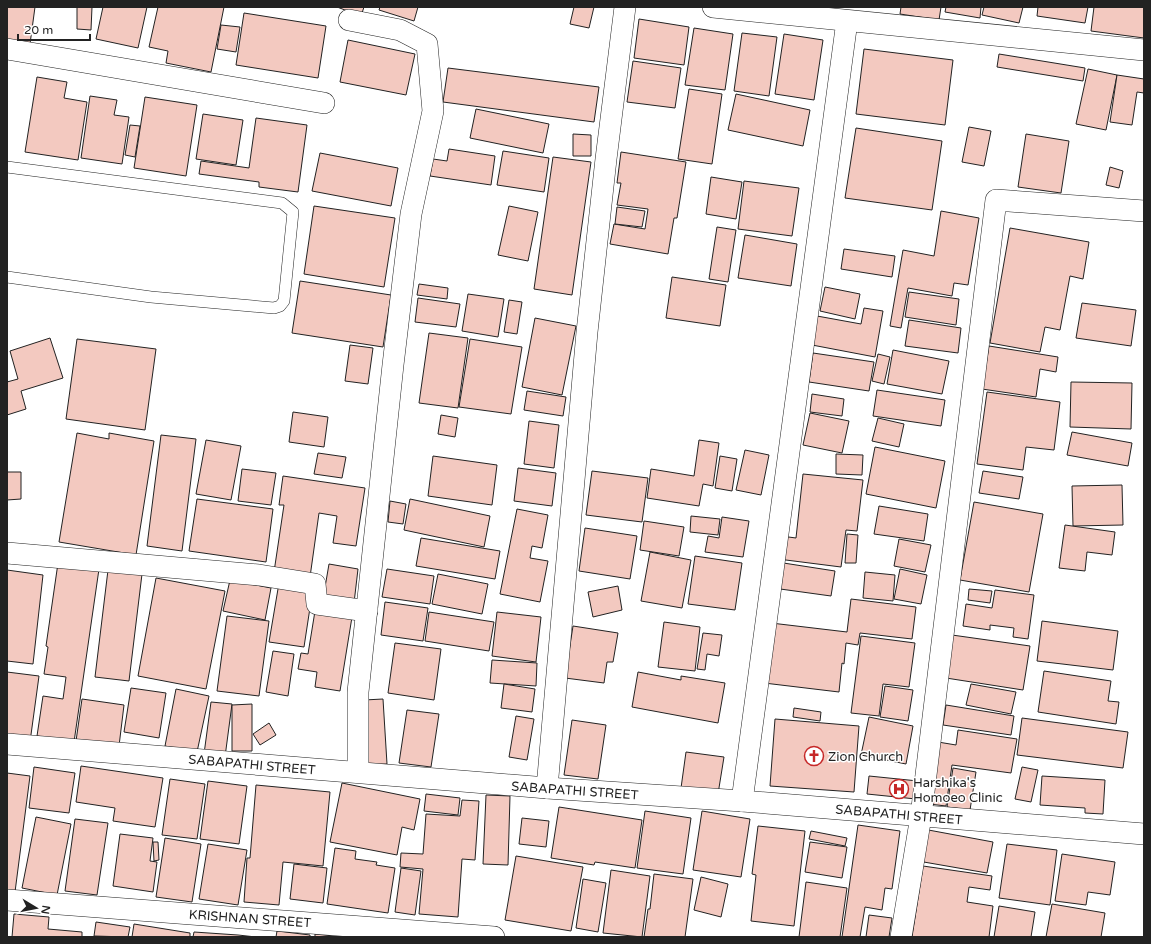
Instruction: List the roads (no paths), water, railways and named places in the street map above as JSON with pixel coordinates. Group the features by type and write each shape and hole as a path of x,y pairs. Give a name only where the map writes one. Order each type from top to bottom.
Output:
{"street":[{"path":"547,788 587,332 606,159 625,7"},
{"path":"713,7 1144,50"},
{"path":"349,20 400,30 427,44 433,111 411,214 393,365 358,692 358,772"},
{"path":"742,801 847,21"},
{"path":"7,49 324,103"},
{"path":"901,937 921,816 996,200 1144,210"},
{"path":"7,553 259,575 315,584 317,604 367,611"},
{"name":"SABAPATHI STREET","path":"7,744 547,788 742,801 1144,834"},
{"name":"KRISHNAN STREET","path":"7,900 494,937"}],"lane":[{"path":"7,167 282,203 293,212 284,301 280,306 274,308 151,297 7,277"}],"place":[{"name":"Zion Church","path":"814,756"},
{"name":"Harshika's Homoeo Clinic","path":"899,789"}]}
